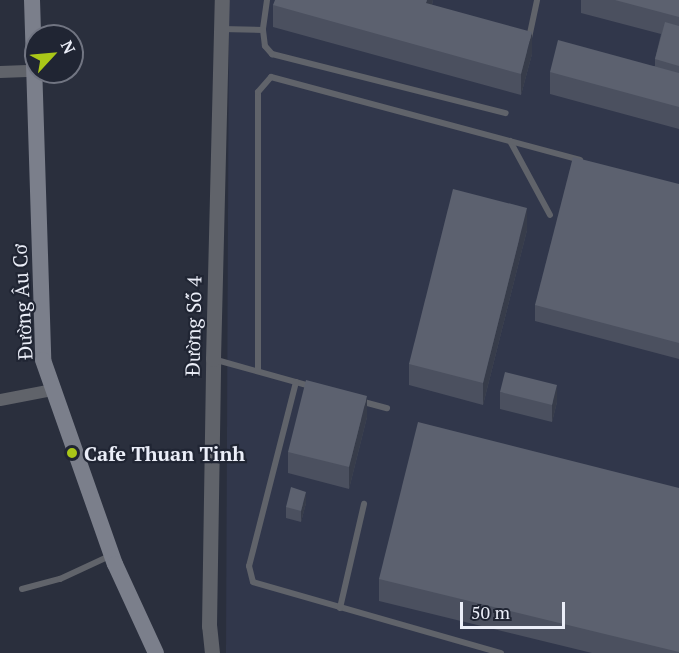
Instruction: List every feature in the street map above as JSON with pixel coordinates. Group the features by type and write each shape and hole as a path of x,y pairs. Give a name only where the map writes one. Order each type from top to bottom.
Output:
{"main road":[{"name":"Đường Âu Cơ","path":"32,0 33,24"},
{"name":"Đường Âu Cơ","path":"34,84 43,360 112,555 156,653"}],"street":[{"name":"Đường Số 4","path":"212,653 209,626 213,359 222,0"},
{"path":"0,72 24,71"},
{"path":"0,400 53,390"}],"lane":[{"path":"267,0 263,30 265,45 272,54 506,114"},
{"path":"529,39 537,0"},
{"path":"222,29 263,30"},
{"path":"258,371 258,92 271,77 589,162"},
{"path":"510,141 550,215"},
{"path":"213,359 318,389"},
{"path":"296,382 249,566 253,582 501,653"},
{"path":"353,398 387,408"},
{"path":"339,608 364,504"},
{"path":"22,589 60,579 112,555"}],"shaded area":[{"path":"229,0 679,0 679,653 226,653"}],"building":[{"path":"275,0 427,0 426,3 532,32 521,74 273,5"},
{"path":"615,0 679,0 679,17"},
{"path":"665,22 679,26 679,66 655,59"},
{"path":"558,40 679,73 679,107 550,72"},
{"path":"573,157 679,184 679,343 535,305"},
{"path":"453,189 527,208 483,383 409,364"},
{"path":"505,372 557,385 552,405 500,392"},
{"path":"306,380 367,396 349,467 288,452"},
{"path":"418,422 679,488 679,652 379,579"},
{"path":"291,487 306,492 301,511 286,507"}],"place":[{"name":"Cafe Thuan Tinh","path":"72,453"}]}
